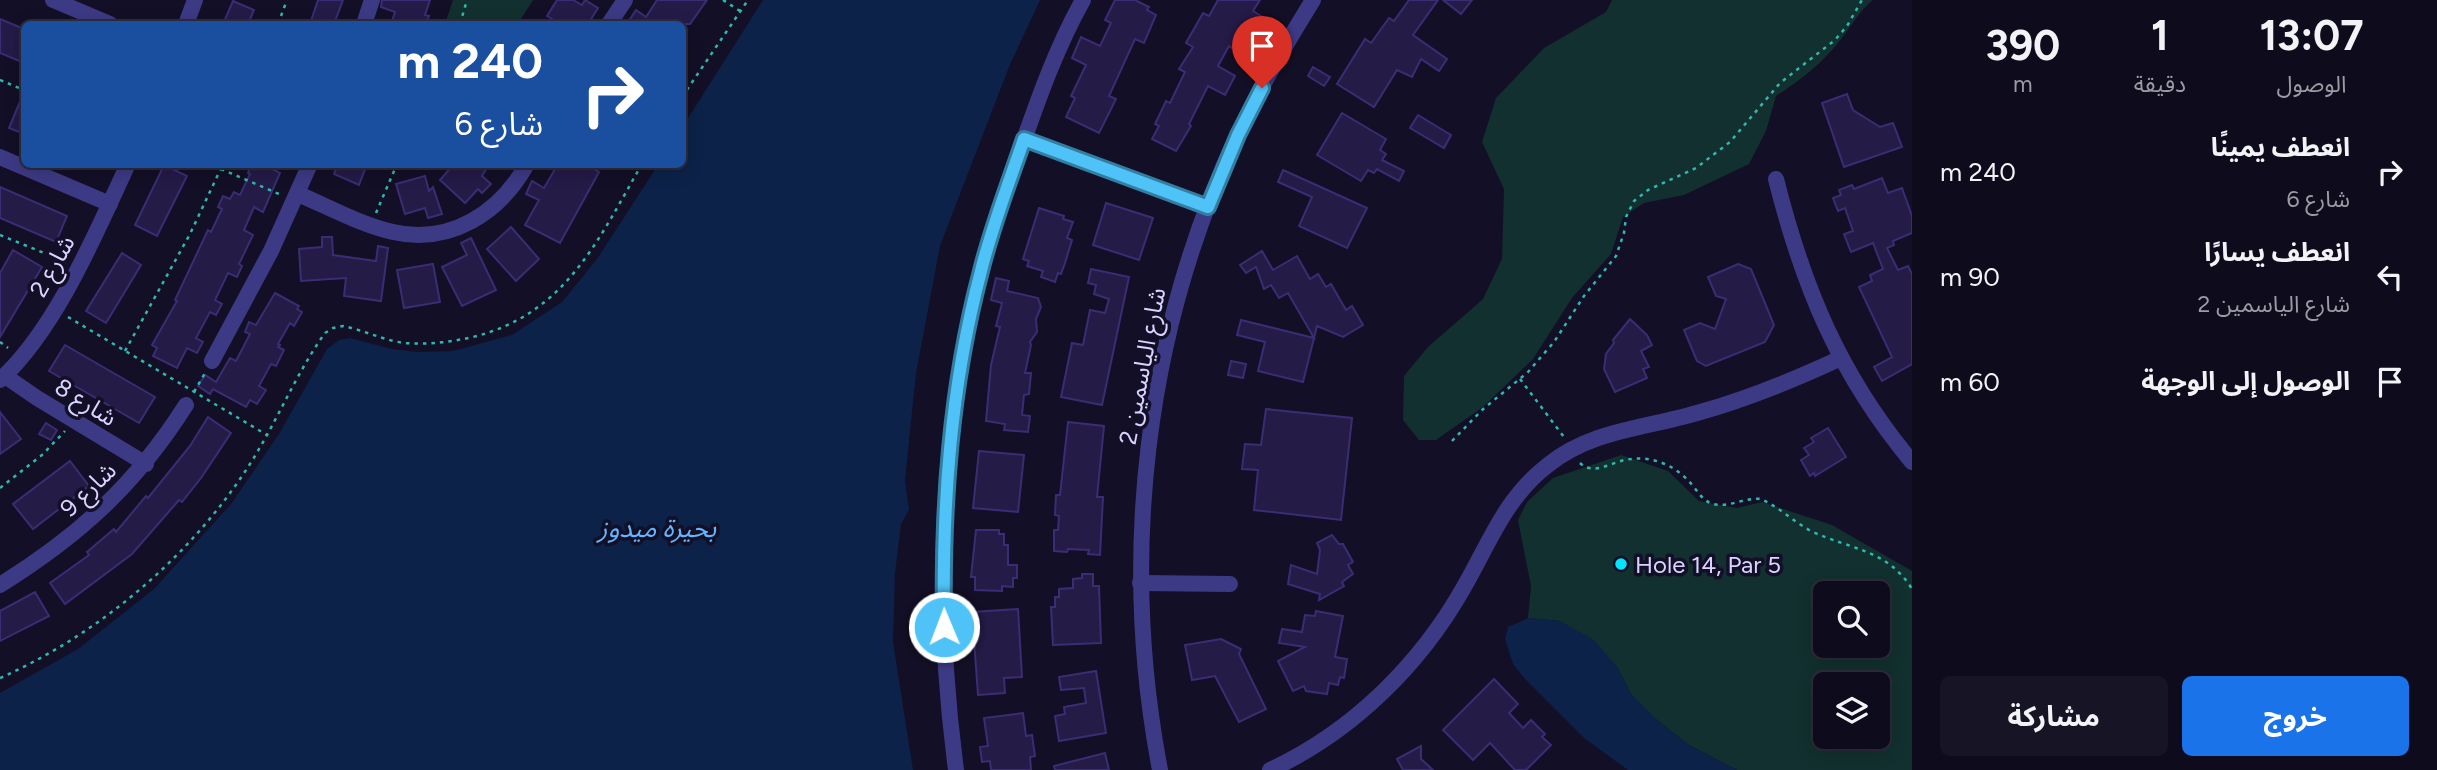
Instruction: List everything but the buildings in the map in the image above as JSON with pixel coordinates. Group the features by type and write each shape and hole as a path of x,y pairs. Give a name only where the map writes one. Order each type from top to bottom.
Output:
{"street":[{"path":"53,0 103,21"},
{"path":"187,21 195,0"},
{"path":"365,21 372,0"},
{"path":"611,21 625,0"},
{"path":"956,770 946,677 944,525 959,372 981,271 995,222 1049,71 1083,0"},
{"name":"شارع الياسمين 2","path":"1160,770 1144,658 1140,583 1142,506 1150,430 1163,354 1182,279 1238,135 1274,64 1313,0"},
{"path":"1024,139 1208,207"},
{"path":"0,156 21,165"},
{"path":"28,168 110,204"},
{"name":"شارع 2","path":"2,378 55,309 79,267 126,168"},
{"path":"212,361 265,262 308,168"},
{"path":"298,194 394,233 442,233 465,225 486,213 505,198 524,168"},
{"path":"1776,179 1792,241 1805,277 1841,358 1868,403 1912,462"},
{"path":"1270,770 1322,741 1386,690 1418,655 1446,617 1510,504 1530,480 1571,449 1619,431 1732,403 1841,358"},
{"name":"شارع 8","path":"2,378 146,464"},
{"name":"شارع 9","path":"0,585 76,533 113,500 146,464 190,399"},
{"path":"1140,583 1230,584"}],"path":[{"path":"279,21 287,0"},
{"path":"461,21 467,0"},
{"path":"723,0 740,11"},
{"path":"686,91 748,0"},
{"path":"1452,441 1482,410 1543,356 1584,296 1610,267 1621,245 1626,217 1634,201 1648,190 1696,168 1730,142 1780,83 1835,40 1847,26 1862,0"},
{"path":"0,80 21,89"},
{"path":"371,225 395,168"},
{"path":"0,678 45,656 80,634 145,586 173,559 224,500 247,468 325,333 343,326 402,342 428,344 454,341 502,328 543,304 561,289 606,227 640,168"},
{"path":"125,351 190,234 221,169 280,194 298,194"},
{"path":"0,235 79,267"},
{"path":"55,309 125,351 190,399 267,435"},
{"path":"190,399 212,361"},
{"path":"1520,379 1552,420 1582,466 1590,469 1632,458 1660,462 1684,476 1704,500 1713,504 1761,499 1809,530 1878,555 1898,570 1912,589"},
{"path":"0,488 42,455 74,421"}],"green space":[{"path":"453,0 533,0 520,21 446,21"},
{"path":"1612,0 1873,0 1820,63 1776,96 1766,131 1749,164 1684,195 1644,203 1623,217 1611,254 1572,298 1533,359 1483,407 1436,440 1419,440 1403,420 1404,376 1428,347 1483,299 1502,259 1504,189 1482,142 1496,98 1544,48 1606,12"},
{"path":"1621,455 1668,471 1699,501 1737,508 1762,502 1832,525 1912,571 1912,770 1737,770 1687,744 1631,694 1617,667 1560,621 1528,618 1531,586 1518,520 1527,502 1553,478"}],"water":[{"name":"بحيرة ميدوز","path":"763,0 1040,0 1009,67 940,246 916,373 905,481 909,510 901,524 895,573 893,642 913,770 0,770 0,693 78,649 154,589 231,504 279,434 327,349 339,340 350,338 392,349 417,352 453,351 512,335 562,302 597,259 656,168 686,168 686,121"},
{"path":"1528,618 1560,621 1594,640 1617,667 1631,694 1656,719 1687,744 1737,770 1628,770 1584,738 1513,664 1505,639 1508,627"}],"place":[{"name":"Hole 14, Par 5","path":"1621,564"}],"route":[{"path":"944,627 944,525 959,372 981,271 1024,139 1208,207 1238,135 1262,88"}]}
